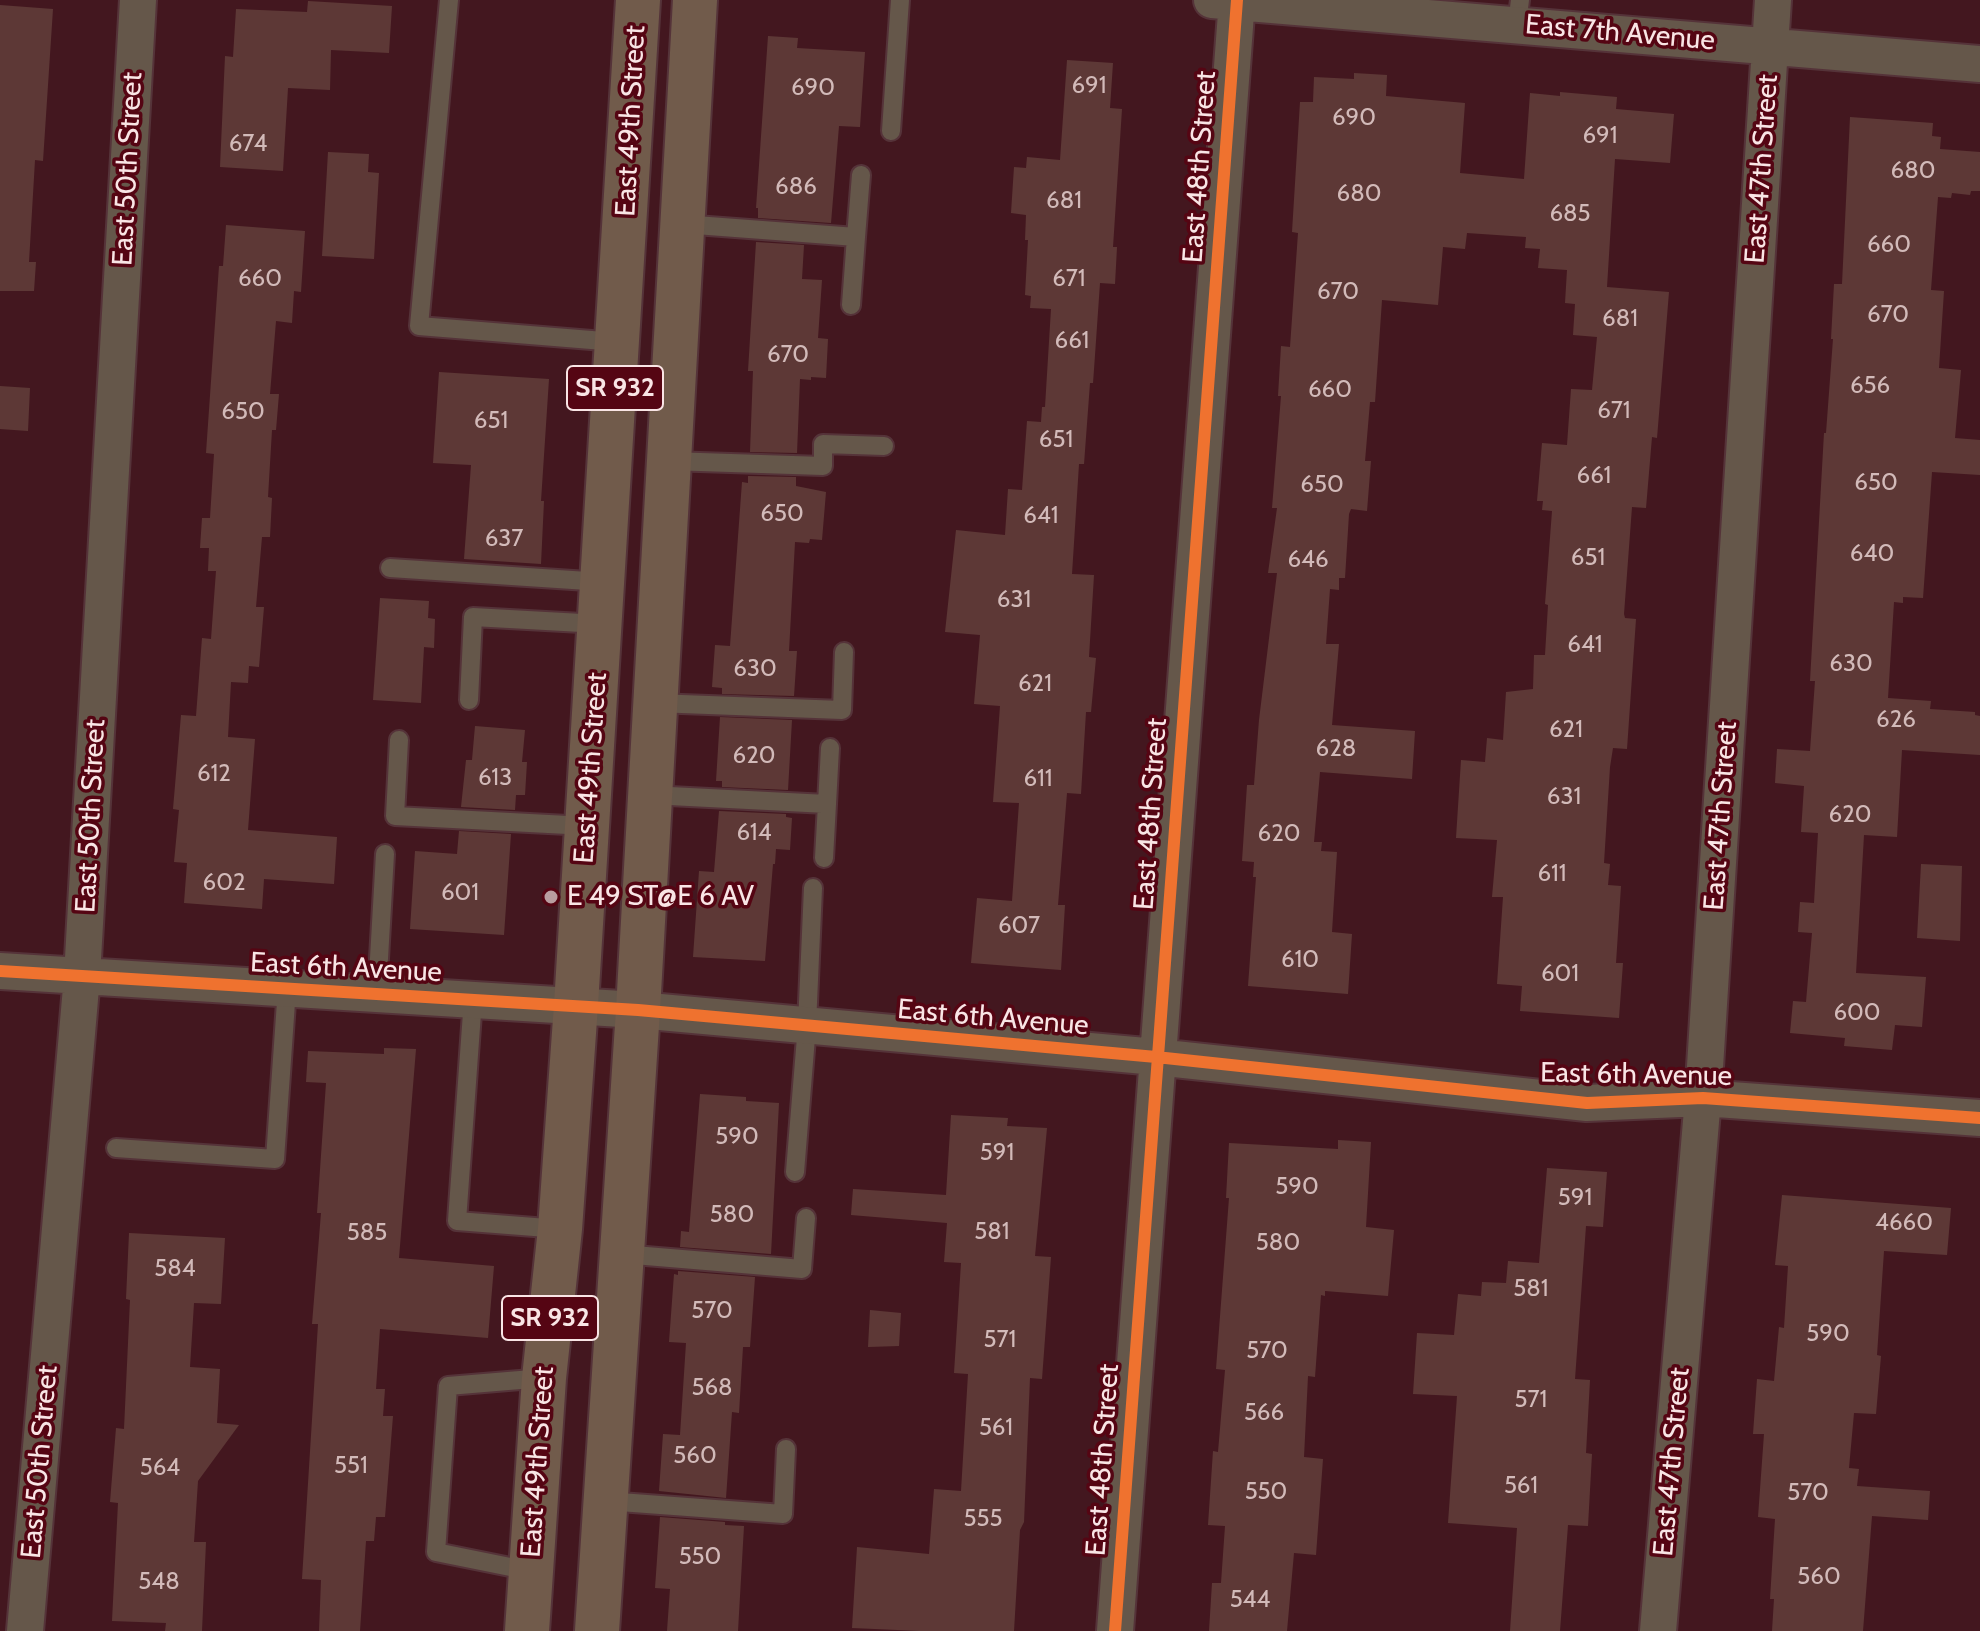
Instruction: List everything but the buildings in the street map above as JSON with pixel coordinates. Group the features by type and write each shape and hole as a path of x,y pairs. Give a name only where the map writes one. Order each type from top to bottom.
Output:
{"main road":[{"name":"East 49th Street","path":"527,1631 544,1378 560,1229 576,1005 638,0"},
{"name":"East 49th Street","path":"597,1631 638,1010 695,0"}],"street":[{"name":"East 50th Street","path":"25,1631 82,976 138,0"},
{"name":"East 47th Street","path":"1658,1631 1703,1098 1773,0"},
{"name":"East 7th Avenue","path":"1228,1 1519,12 1770,44 1980,64"},
{"name":"East 48th Street","path":"1115,1631 1228,1"},
{"name":"East 6th Avenue","path":"0,971 638,1010 1156,1057 1587,1103 1703,1098 1980,1118"}],"lane":[{"path":"449,0 419,326 618,342"},
{"path":"891,131 900,0"},
{"path":"851,305 861,175"},
{"path":"682,224 856,237"},
{"path":"669,461 823,466 823,444 884,446"},
{"path":"390,568 601,603"},
{"path":"469,700 473,617 601,603"},
{"path":"655,703 842,710 844,652"},
{"path":"399,740 395,816 587,826"},
{"path":"824,858 830,748"},
{"path":"650,795 827,804"},
{"path":"377,993 385,854"},
{"path":"795,1172 807,1025 813,888"},
{"path":"116,1148 275,1159 287,988"},
{"path":"473,999 457,1221 560,1229"},
{"path":"622,1254 802,1269 806,1218"},
{"path":"530,1571 436,1552 448,1386 544,1378"},
{"path":"606,1501 783,1514 786,1449"}],"cycle path":[{"path":"1115,1631 1237,0"},
{"path":"0,971 638,1010 1156,1057 1587,1103 1703,1098 1980,1118"}],"place":[{"name":"E 49 ST@E 6 AV","path":"551,897"}]}
